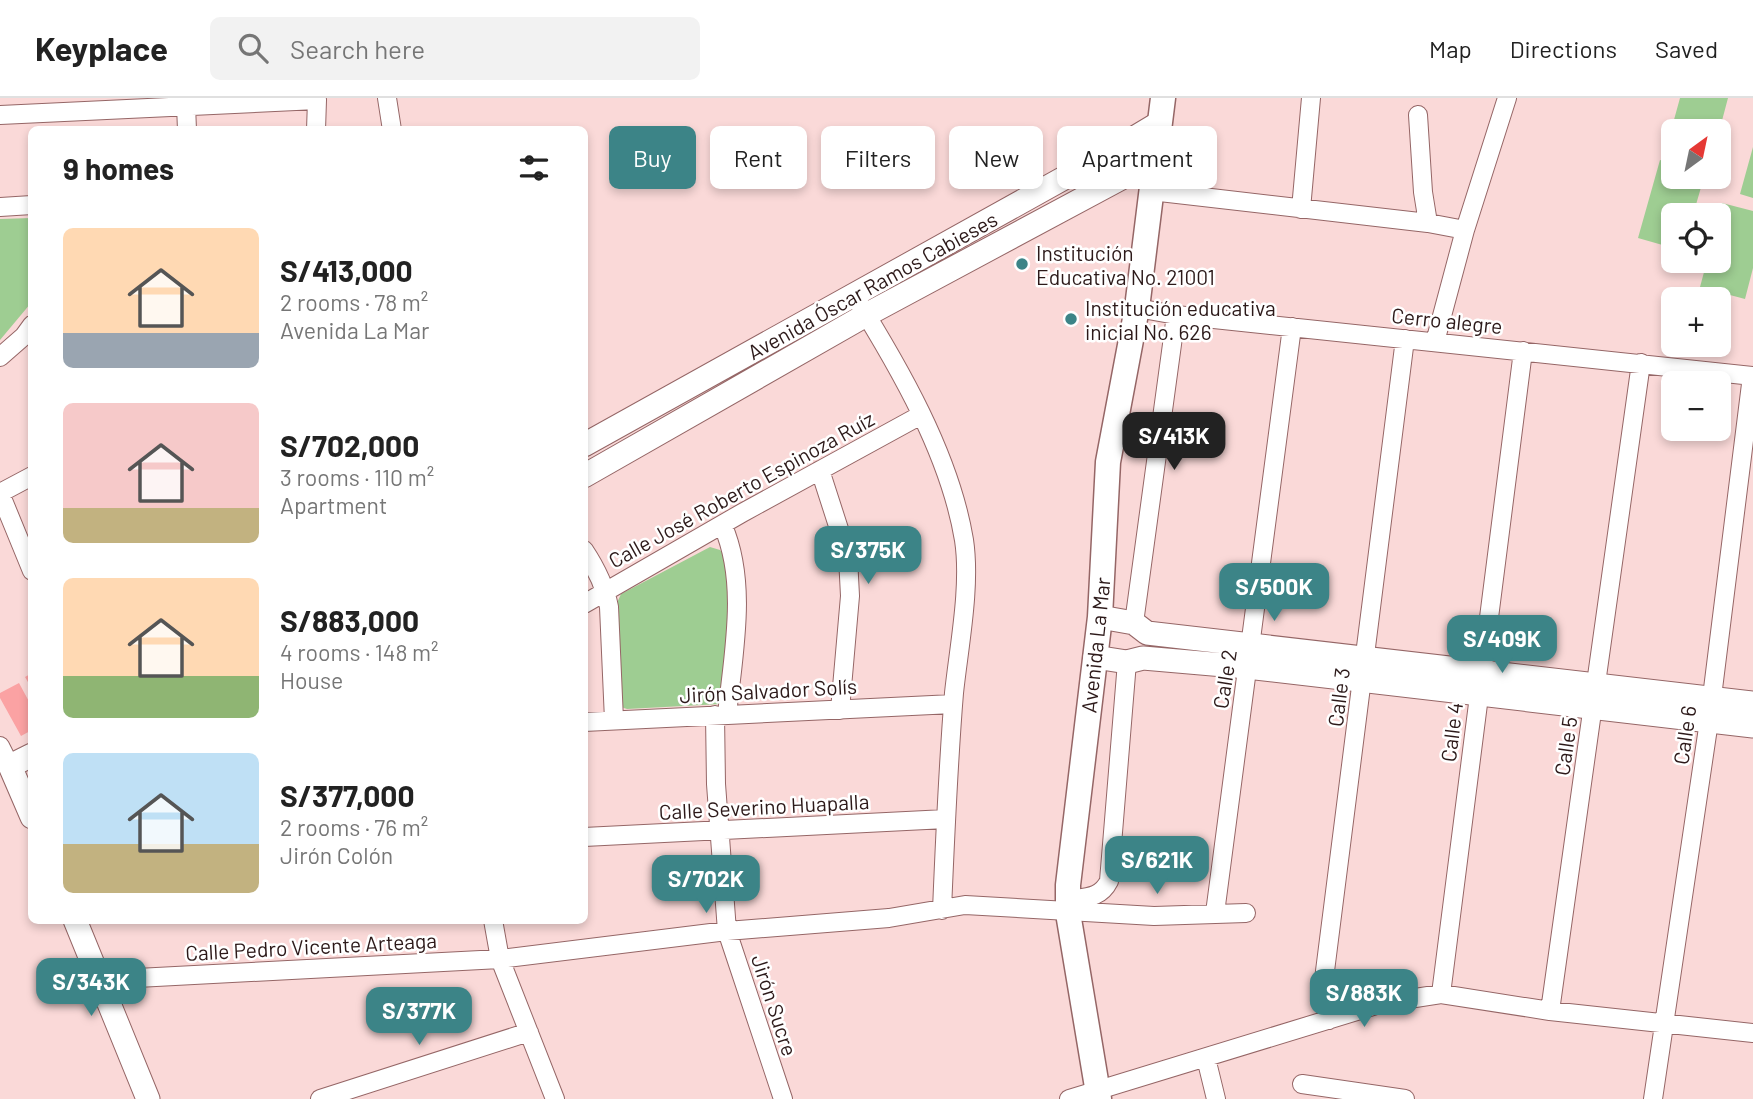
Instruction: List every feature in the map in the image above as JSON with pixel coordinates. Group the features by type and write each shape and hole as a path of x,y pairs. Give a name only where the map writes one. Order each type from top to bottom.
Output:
{"main road":[{"name":"Avenida La Mar","path":"1159,126 1163,98"},
{"name":"Avenida La Mar","path":"1099,1094 1068,906 1100,617 1108,462 1137,308 1151,191"}],"street":[{"path":"387,98 391,126"},
{"path":"1301,209 1311,98"},
{"path":"1435,342 1465,230 1507,98"},
{"path":"0,115 317,100 316,126"},
{"path":"186,105 187,126"},
{"path":"1418,115 1423,192 1428,223"},
{"name":"Avenida Óscar Ramos Cabieses","path":"588,443 1159,123"},
{"name":"Avenida Óscar Ramos Cabieses","path":"588,474 866,315 1101,189"},
{"path":"1151,191 1428,223 1465,230"},
{"path":"0,207 28,205"},
{"path":"854,295 921,415 945,470 965,552 964,595 953,704 942,910"},
{"name":"Cerro alegre","path":"1137,308 1176,316 1753,376"},
{"path":"1134,624 1176,316"},
{"name":"Calle 2","path":"1215,913 1292,327"},
{"path":"0,357 28,330"},
{"name":"Calle 3","path":"1329,1020 1323,998 1325,971 1405,339"},
{"name":"Calle 4","path":"1441,994 1523,351"},
{"name":"Calle 5","path":"1550,1011 1641,363"},
{"name":"Calle 6","path":"1653,1099 1709,721 1753,376"},
{"name":"Calle José Roberto Espinoza Ruíz","path":"588,602 742,513 921,415"},
{"path":"820,470 848,557 849,596 840,710"},
{"path":"28,477 0,493 28,560"},
{"name":"Jirón Sucre","path":"723,526 732,545 737,580 736,618 721,715 716,785 727,931 783,1099"},
{"path":"588,558 606,592 609,607 614,720"},
{"path":"1100,617 1134,624 1147,633 1250,656 1364,670 1479,694 1753,726"},
{"path":"1095,657 1127,662 1143,658 1250,656"},
{"path":"1068,906 1104,891 1108,881 1127,662"},
{"path":"1364,670 1483,672 1753,702"},
{"name":"Jirón Salvador Solís","path":"588,722 953,704"},
{"path":"26,787 5,756 28,754"},
{"name":"Calle Severino Huapalla","path":"588,837 946,819"},
{"name":"Calle Pedro Vicente Arteaga","path":"99,980 500,960 727,931 889,918 965,905 1068,906 1154,916 1246,913"},
{"path":"77,924 148,1099"},
{"path":"494,924 500,960 555,1099"},
{"path":"1069,1099 1099,1094 1383,1003 1441,994 1550,1011 1753,1033"},
{"path":"320,1099 341,1096 530,1032"},
{"path":"1206,1058 1216,1099"},
{"path":"1302,1084 1405,1099"}],"green space":[{"path":"1680,98 1728,98 1722,119 1674,119"},
{"path":"1753,147 1753,198 1740,194"},
{"path":"1660,160 1661,189 1701,189 1696,203 1661,203 1661,245 1638,238"},
{"path":"1731,205 1753,211 1753,268 1745,299 1731,295 1731,287 1700,287 1704,273 1731,273"},
{"path":"28,218 28,307 0,340 0,219"},
{"path":"710,547 720,550 726,558 728,616 721,704 627,709 621,707 616,605 621,594"}],"building":[{"path":"19,683 28,700 28,732 21,736 0,698 0,693"}],"place":[{"name":"Institución Educativa No. 21001","path":"1022,264"},
{"name":"Institución educativa inicial No. 626","path":"1071,319"}]}
